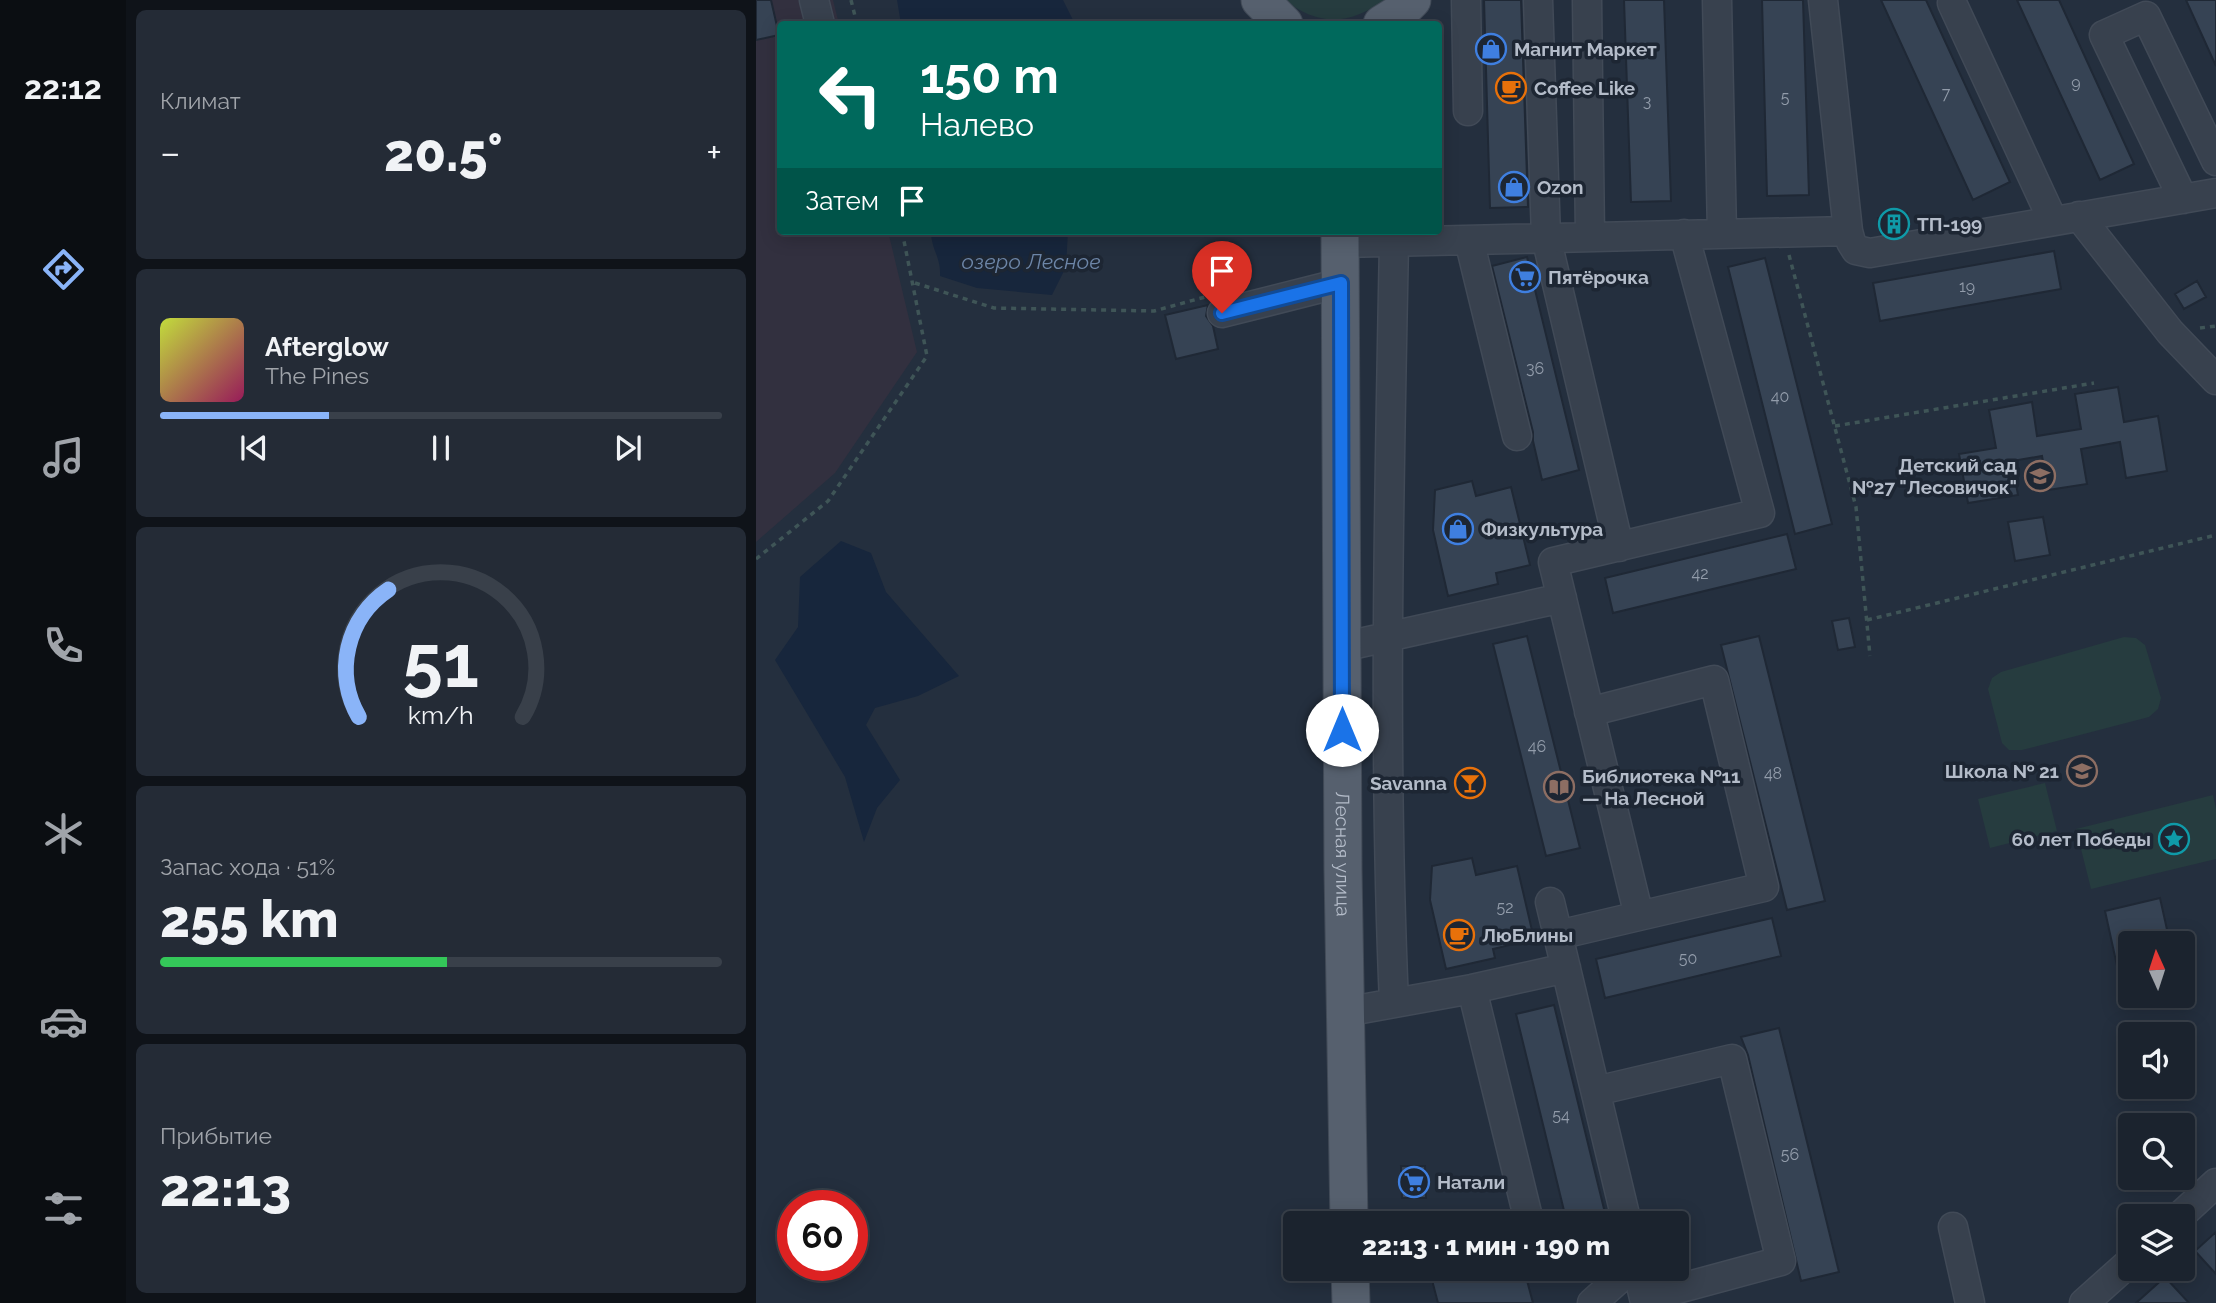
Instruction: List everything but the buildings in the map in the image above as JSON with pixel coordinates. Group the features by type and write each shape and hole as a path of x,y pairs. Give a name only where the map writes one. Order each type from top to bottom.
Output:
{"main road":[{"path":"1260,0 1281,21"},
{"path":"1387,21 1412,0"},
{"name":"Лесная улица","path":"1341,237 1342,647 1349,1211"},
{"path":"1350,1281 1351,1303"}],"street":[{"path":"814,0 819,21"},
{"path":"1466,0 1468,111"},
{"path":"1538,0 1546,237 1619,547"},
{"path":"1587,0 1590,236"},
{"path":"1717,0 1722,233"},
{"path":"1823,0 1848,231 1856,250 1870,253 2216,193"},
{"path":"1952,4 2066,219 2216,380"},
{"path":"2183,199 2104,35 2146,16 2216,161"},
{"path":"1341,237 1394,242 1848,231"},
{"path":"1639,916 1553,562 1760,513 1684,234"},
{"path":"1469,240 1517,436"},
{"path":"1394,242 1387,637 1388,868 1394,1003"},
{"path":"1214,304 1341,283"},
{"path":"1342,647 1562,598"},
{"path":"1558,935 1764,887 1714,680 1589,712"},
{"path":"1550,902 1624,1211"},
{"path":"1345,1012 1472,989 1566,968"},
{"path":"1472,989 1527,1211"},
{"path":"1596,1091 1732,1059 1781,1261 1644,1298 1640,1281"},
{"path":"2194,1204 2216,1184"},
{"path":"1953,1227 1970,1303"},
{"path":"2084,1303 2118,1273"},
{"path":"1592,1303 1617,1281"}],"path":[{"path":"851,0 856,21"},
{"path":"1782,231 1860,528 1870,656"},
{"path":"756,559 828,501 927,356 903,235"},
{"path":"915,284 994,308 1154,311 1214,304"},
{"path":"1835,426 2094,383"},
{"path":"1867,620 2216,535"}],"shaded area":[{"path":"756,0 833,0 838,21 777,21 777,235 889,235 917,352 835,473 756,542"}],"green space":[{"path":"1285,0 1384,0 1359,14 1334,20 1310,15"},
{"path":"2124,637 2136,638 2145,645 2161,698 2158,709 2149,717 2022,750 2009,750 2002,743 1988,689 1992,678 2001,672"},
{"path":"2045,783 2057,831 1990,848 1978,799"},
{"path":"2213,795 2216,809 2216,859 2091,889 2076,829"}],"water":[{"path":"897,0 1063,0 1074,21 900,21"},
{"name":"озеро Лесное","path":"932,235 1068,235 1066,267 1052,295 977,288 940,276"},
{"path":"841,541 871,553 886,592 959,676 918,696 875,708 866,725 900,780 877,808 864,842 845,777 775,660 798,627 800,577"}],"place":[{"name":"Магнит Маркет","path":"1491,49"},
{"name":"Coffee Like","path":"1511,88"},
{"name":"Ozon","path":"1514,187"},
{"name":"ТП-199","path":"1894,224"},
{"name":"Пятёрочка","path":"1525,277"},
{"name":"Детский сад №27 \"Лесовичок\"","path":"2040,476"},
{"name":"Физкультура","path":"1458,529"},
{"name":"Школа № 21","path":"2082,771"},
{"name":"Savanna","path":"1470,783"},
{"name":"Библиотека №11 — На Лесной","path":"1559,787"},
{"name":"60 лет Победы","path":"2174,839"},
{"name":"ЛюБлины","path":"1459,935"},
{"name":"Натали","path":"1414,1182"}],"route":[{"path":"1222,313 1341,283 1342,730"}]}
